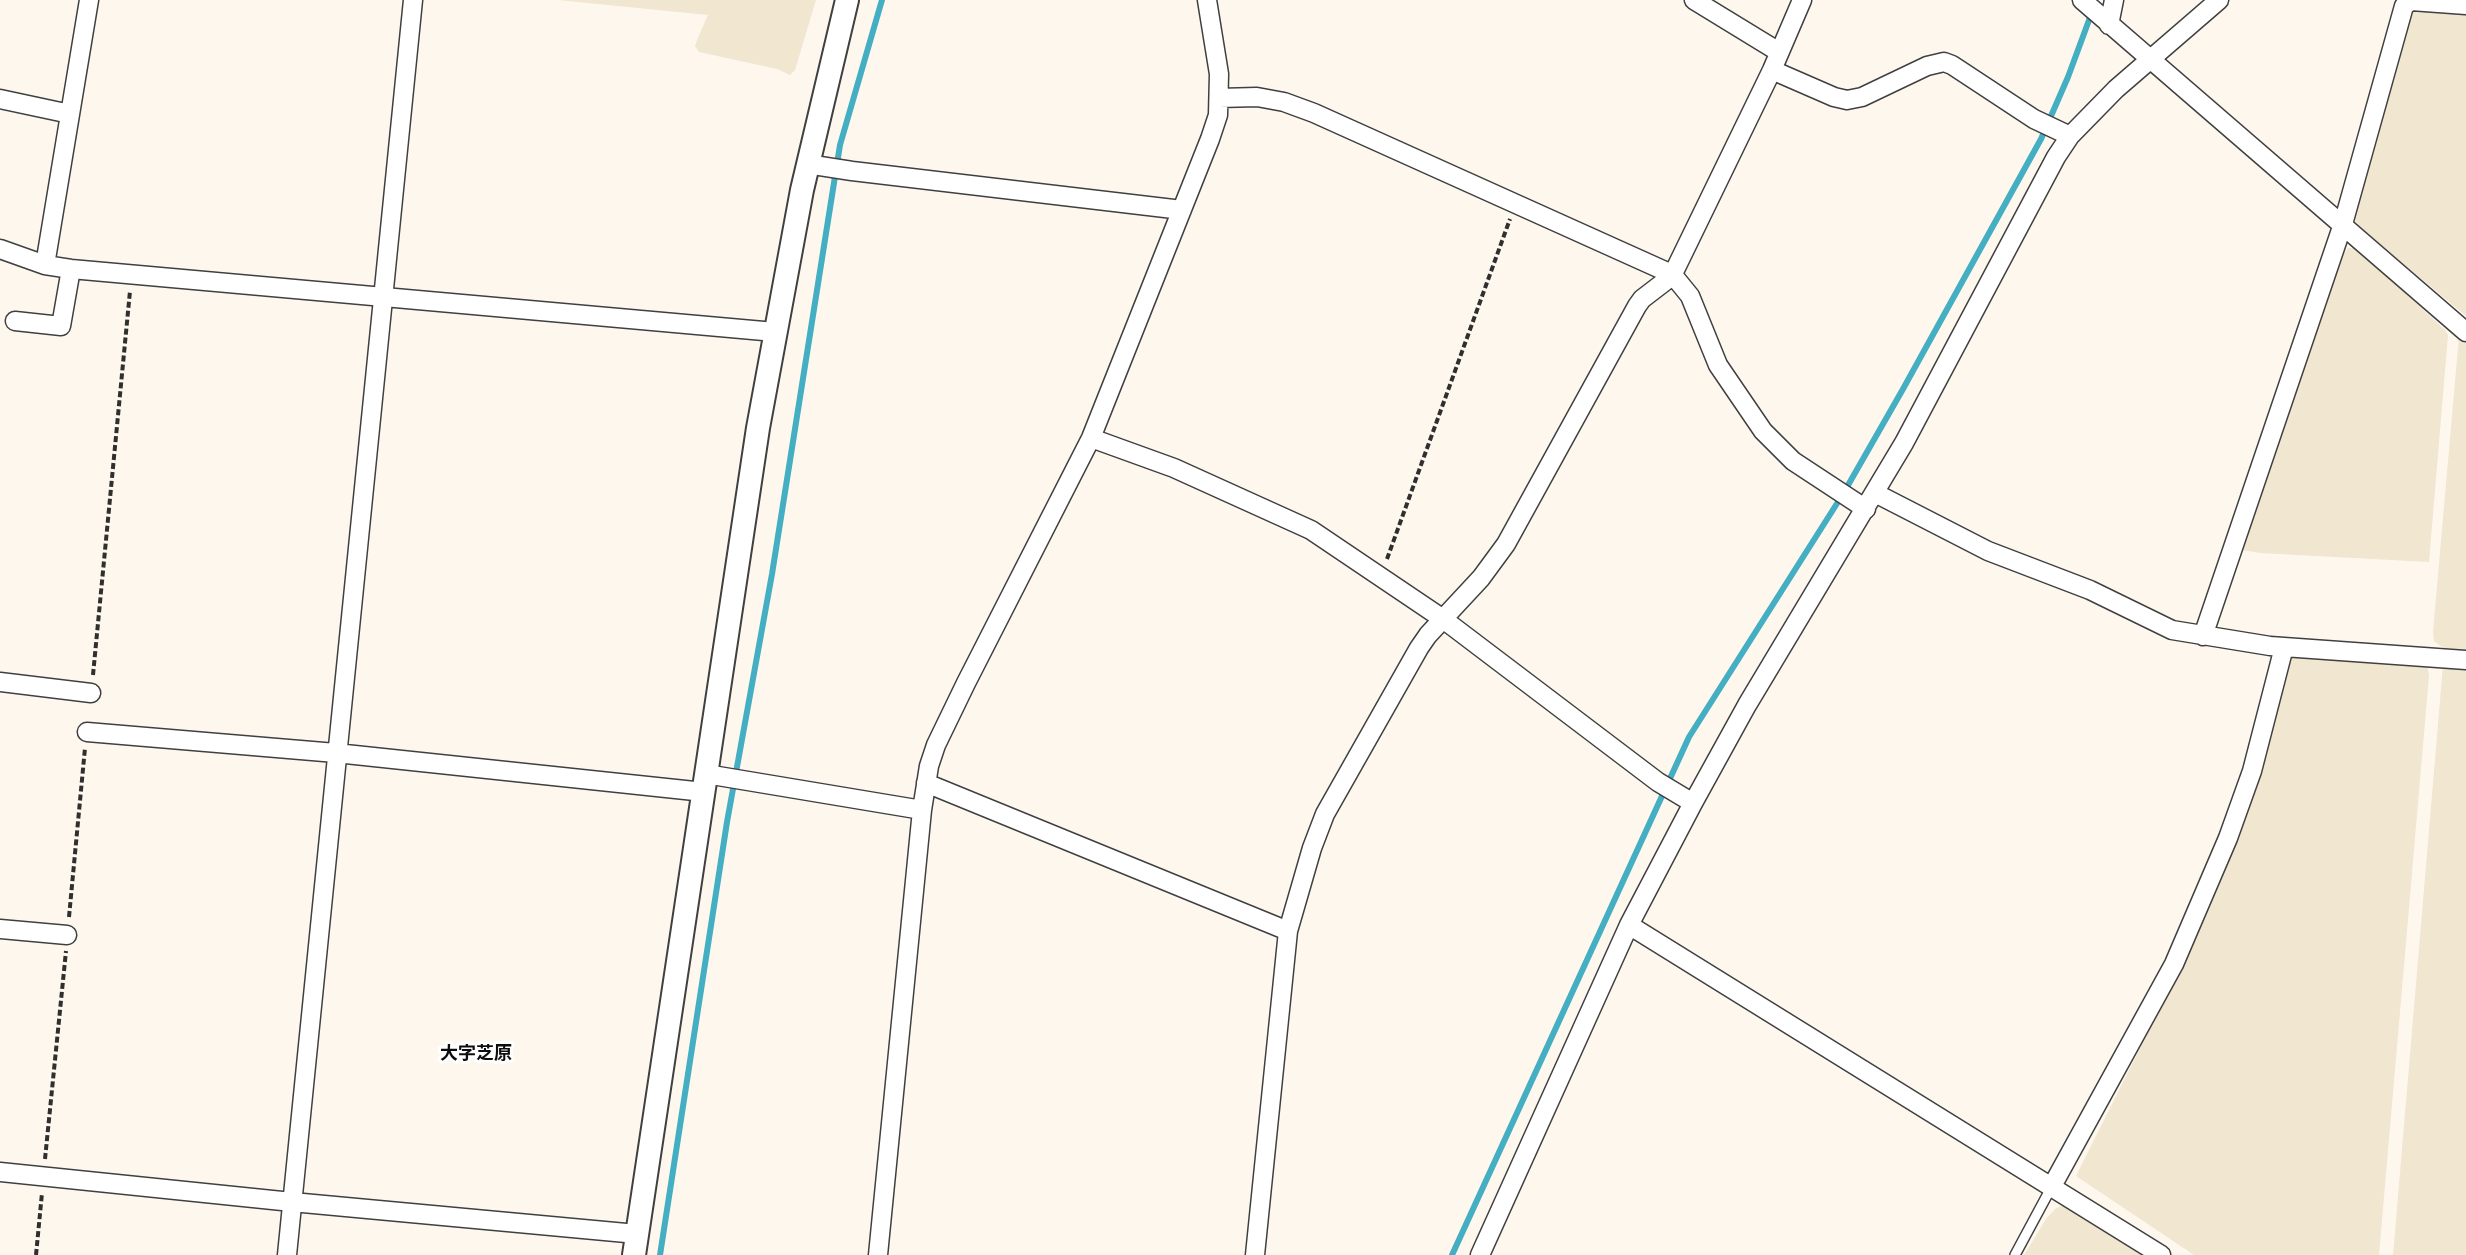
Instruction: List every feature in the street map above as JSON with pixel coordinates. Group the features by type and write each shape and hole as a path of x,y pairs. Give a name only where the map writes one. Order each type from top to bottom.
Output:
{"street":[{"path":"45,265 89,0"},
{"path":"286,1255 413,0"},
{"path":"0,1172 292,1202 636,1244 775,332 818,166 847,0"},
{"path":"878,1255 921,810 926,783 936,745 1091,438 1210,140 1218,115 1220,98 1219,74 1207,0"},
{"path":"1694,0 1779,52"},
{"path":"1255,1255 1288,931 1312,849 1325,814 1419,648 1497,559 1637,306 1642,299 1672,276 1772,70 1802,0"},
{"path":"2082,0 2466,332"},
{"path":"2106,22 2114,0"},
{"path":"1480,1255 1688,800 1747,705 1864,501 2056,157 2065,134 2149,58 2219,0"},
{"path":"2203,636 2343,224 2404,6 2410,2 2466,5"},
{"path":"1772,70 1834,97 1847,100 1862,97 1927,66 1944,62 2034,119 2065,134"},
{"path":"1220,98 1257,97 1284,102 1516,203 1672,276 1690,297 1718,365 1751,416 1793,461 1829,486 2090,590 2172,630 2284,647 2466,660"},
{"path":"0,99 70,114"},
{"path":"818,166 1182,210"},
{"path":"0,249 45,265 71,269 775,332"},
{"path":"15,321 61,326 71,269"},
{"path":"1091,438 1174,468 1311,530 1443,619 1658,782 1688,800"},
{"path":"2051,1188 2174,964 2228,838 2248,783 2284,647"},
{"path":"0,682 91,693"},
{"path":"87,732 705,783 742,781 921,810"},
{"path":"926,783 1288,931"},
{"path":"1629,925 2161,1255"},
{"path":"0,929 67,935"}],"lane":[{"path":"2015,1255 2051,1188"}],"path":[{"path":"1381,576 1516,203"},
{"path":"91,693 132,275"},
{"path":"36,1255 87,732"}],"shaded area":[{"path":"558,0 816,0 795,70 790,75 777,69 699,52 695,46 708,15"},
{"path":"2404,7 2466,12 2466,316 2363,230 2355,222 2350,212"},
{"path":"2348,248 2354,248 2363,254 2448,335 2429,562 2260,553 2242,550 2240,546 2342,256"},
{"path":"2459,336 2466,341 2466,650 2445,648 2439,645 2434,641 2433,632"},
{"path":"2293,653 2423,663 2428,668 2379,1255 2194,1255 2076,1176 2175,978 2281,676"},
{"path":"2443,665 2466,667 2466,1255 2393,1255"},
{"path":"2067,1203 2158,1255 2024,1255 2046,1219 2055,1209"}],"waterway":[{"path":"660,1255 727,822 772,574 840,145 882,0"},
{"path":"1452,1255 1689,737 1843,494 1903,389 2041,139 2068,77 2092,12"}],"district":[{"name":"大字芝原","path":"476,1054"}]}
